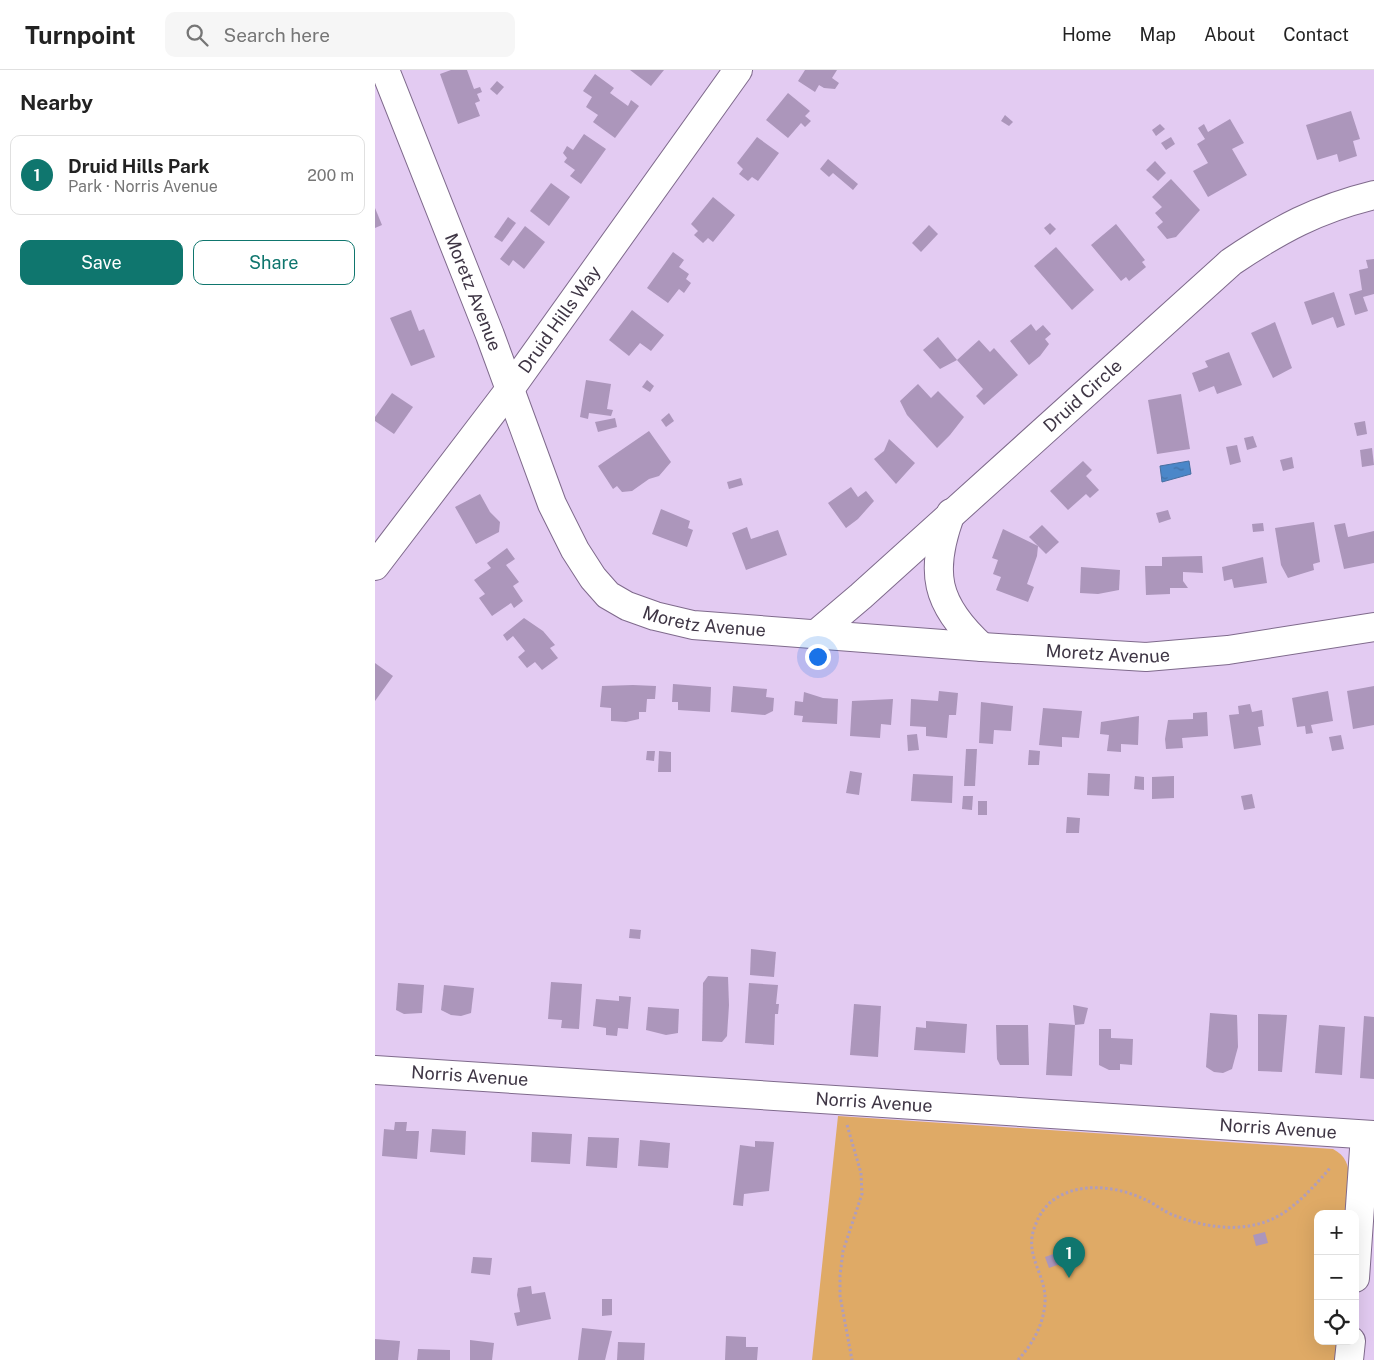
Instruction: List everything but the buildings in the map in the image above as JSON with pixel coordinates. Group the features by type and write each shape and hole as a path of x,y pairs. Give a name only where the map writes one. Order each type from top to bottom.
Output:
{"street":[{"name":"Moretz Avenue","path":"385,70 563,527 593,578 608,594 627,606 655,616 693,625 982,647 1146,657 1228,650 1374,627"},
{"name":"Druid Hills Way","path":"375,566 510,389 738,70"},
{"name":"Druid Circle","path":"815,635 861,596 1231,262 1273,233 1295,221 1345,202 1374,194"},
{"path":"952,512 942,537 939,560 941,587 948,609 961,628 982,647"},
{"name":"Norris Avenue","path":"375,1070 1370,1135"},
{"path":"1357,1255 1370,1135"},
{"path":"1349,1360 1351,1345"}],"path":[{"path":"845,1118 861,1173 862,1194 843,1251 840,1275 840,1296 852,1360"},
{"path":"1018,1360 1033,1343 1041,1323 1045,1301 1042,1283 1031,1249 1032,1233 1038,1217 1052,1201 1074,1190 1098,1187 1123,1190 1145,1199 1170,1214 1200,1224 1228,1228 1255,1225 1284,1212 1311,1190 1331,1167"}],"shaded area":[{"path":"838,1116 1333,1149 1346,1161 1349,1186 1346,1210 1314,1210 1314,1345 1338,1345 1337,1360 812,1360"}],"water":[{"path":"1189,461 1191,474 1162,482 1160,466"}],"place":[{"name":"Druid Hills Park","path":"1069,1278"}]}
